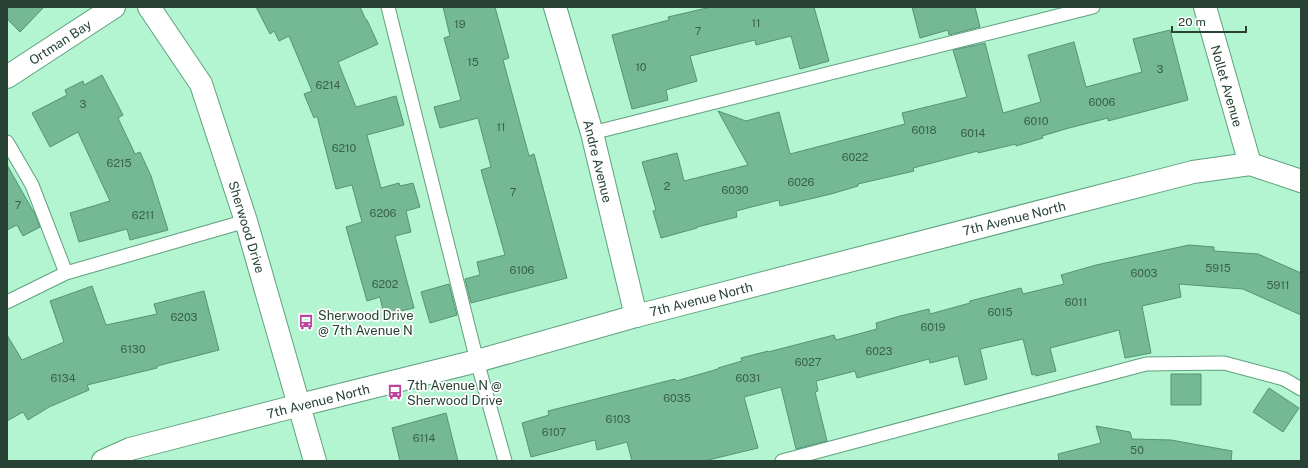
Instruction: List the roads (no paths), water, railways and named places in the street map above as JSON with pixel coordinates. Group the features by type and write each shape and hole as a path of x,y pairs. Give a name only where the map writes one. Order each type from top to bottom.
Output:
{"street":[{"name":"Ortman Bay","path":"7,77 114,7"},
{"name":"Sherwood Drive","path":"149,7 201,84 246,221 315,461"},
{"name":"Andre Avenue","path":"555,7 592,133 636,316"},
{"name":"Nollet Avenue","path":"1205,7 1250,164"},
{"name":"7th Avenue North","path":"103,461 130,449 477,360 636,316 1193,172 1250,164 1301,181"}],"lane":[{"path":"388,7 477,360 505,461"},
{"path":"592,133 1093,7"},
{"path":"7,142 32,185 66,273"},
{"path":"7,302 66,273 246,221"},
{"path":"782,461 1146,364 1224,363 1284,379 1301,389"}],"place":[{"name":"Sherwood Drive @ 7th Avenue N","path":"306,322"},
{"name":"7th Avenue N @ Sherwood Drive","path":"395,392"}]}
